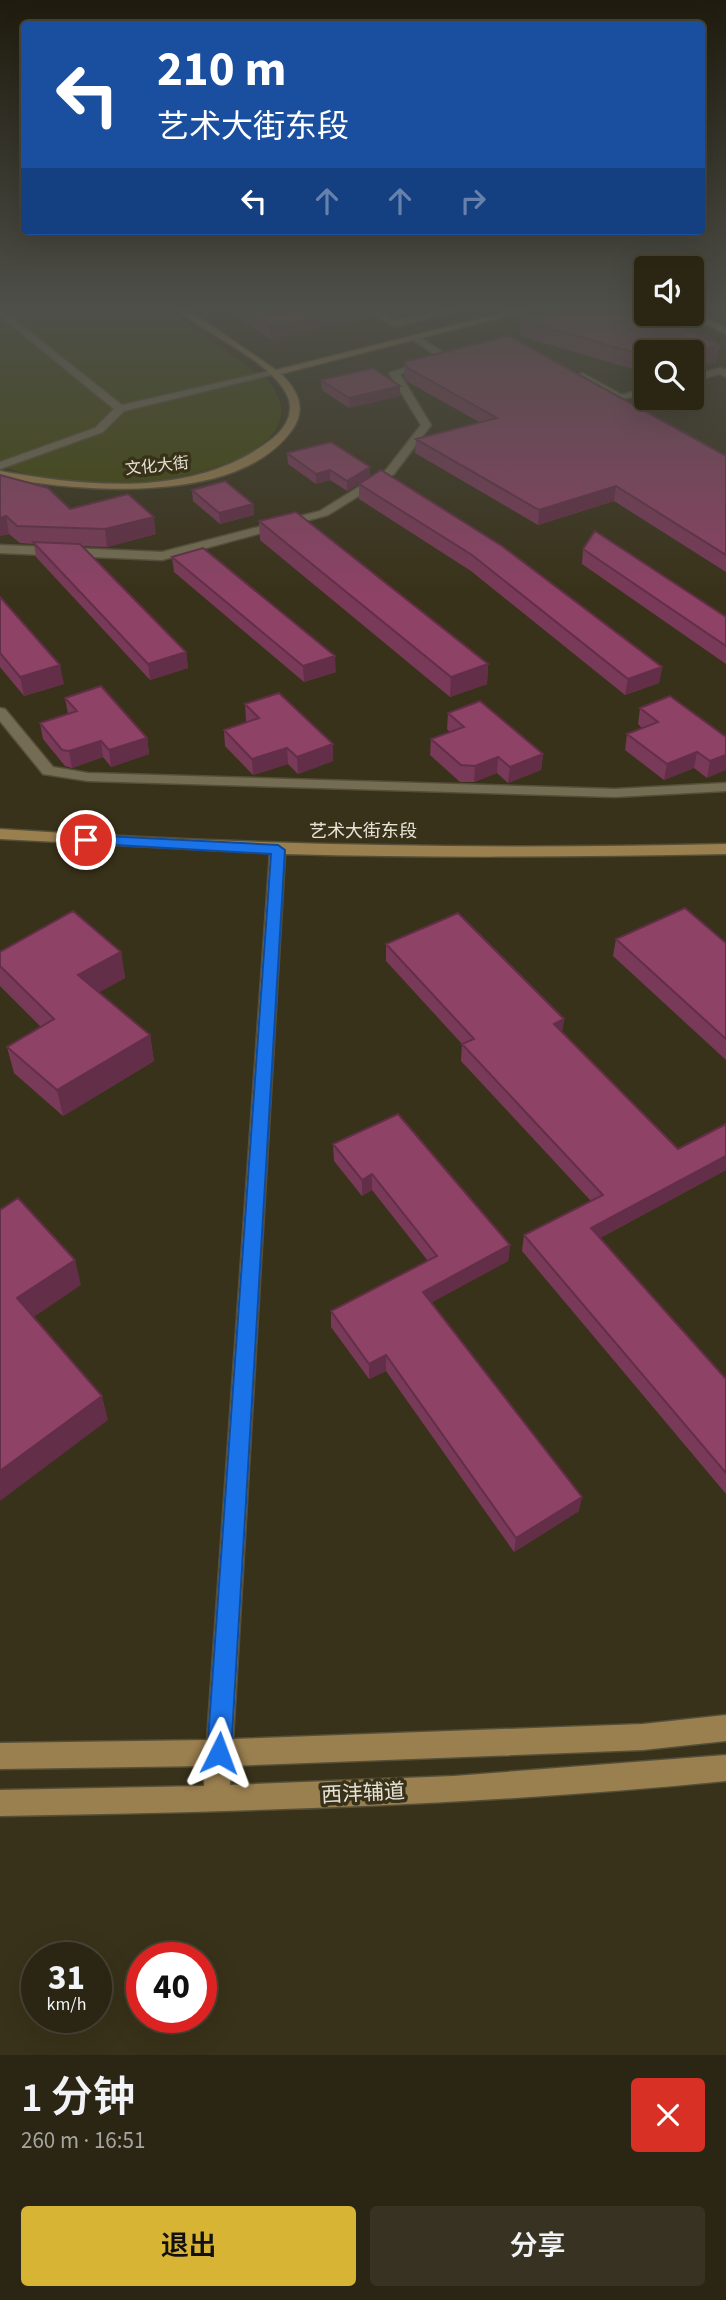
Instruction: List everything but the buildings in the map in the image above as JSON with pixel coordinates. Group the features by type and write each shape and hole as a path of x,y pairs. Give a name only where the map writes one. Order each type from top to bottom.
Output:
{"street":[{"path":"111,402 120,409"},
{"path":"0,466 99,430 120,409 150,402"},
{"name":"文化大街","path":"0,474 72,485 134,486 187,481 233,467 266,450 291,427 295,402"},
{"path":"0,549 162,556 324,513 390,472 426,425 412,402"},
{"path":"0,712 48,771 88,777 615,793 726,787"},
{"name":"艺术大街东段","path":"0,834 278,850 636,852 726,849"},
{"path":"216,1800 278,850"},
{"path":"0,1756 219,1753 643,1737 726,1728"},
{"name":"西沣辅道","path":"0,1802 216,1800 629,1779 726,1768"}],"green space":[{"path":"0,402 280,404 278,425 264,443 241,457 185,475 137,482 85,482 32,475 0,465"}],"route":[{"path":"86,840 278,850 219,1753"}]}
